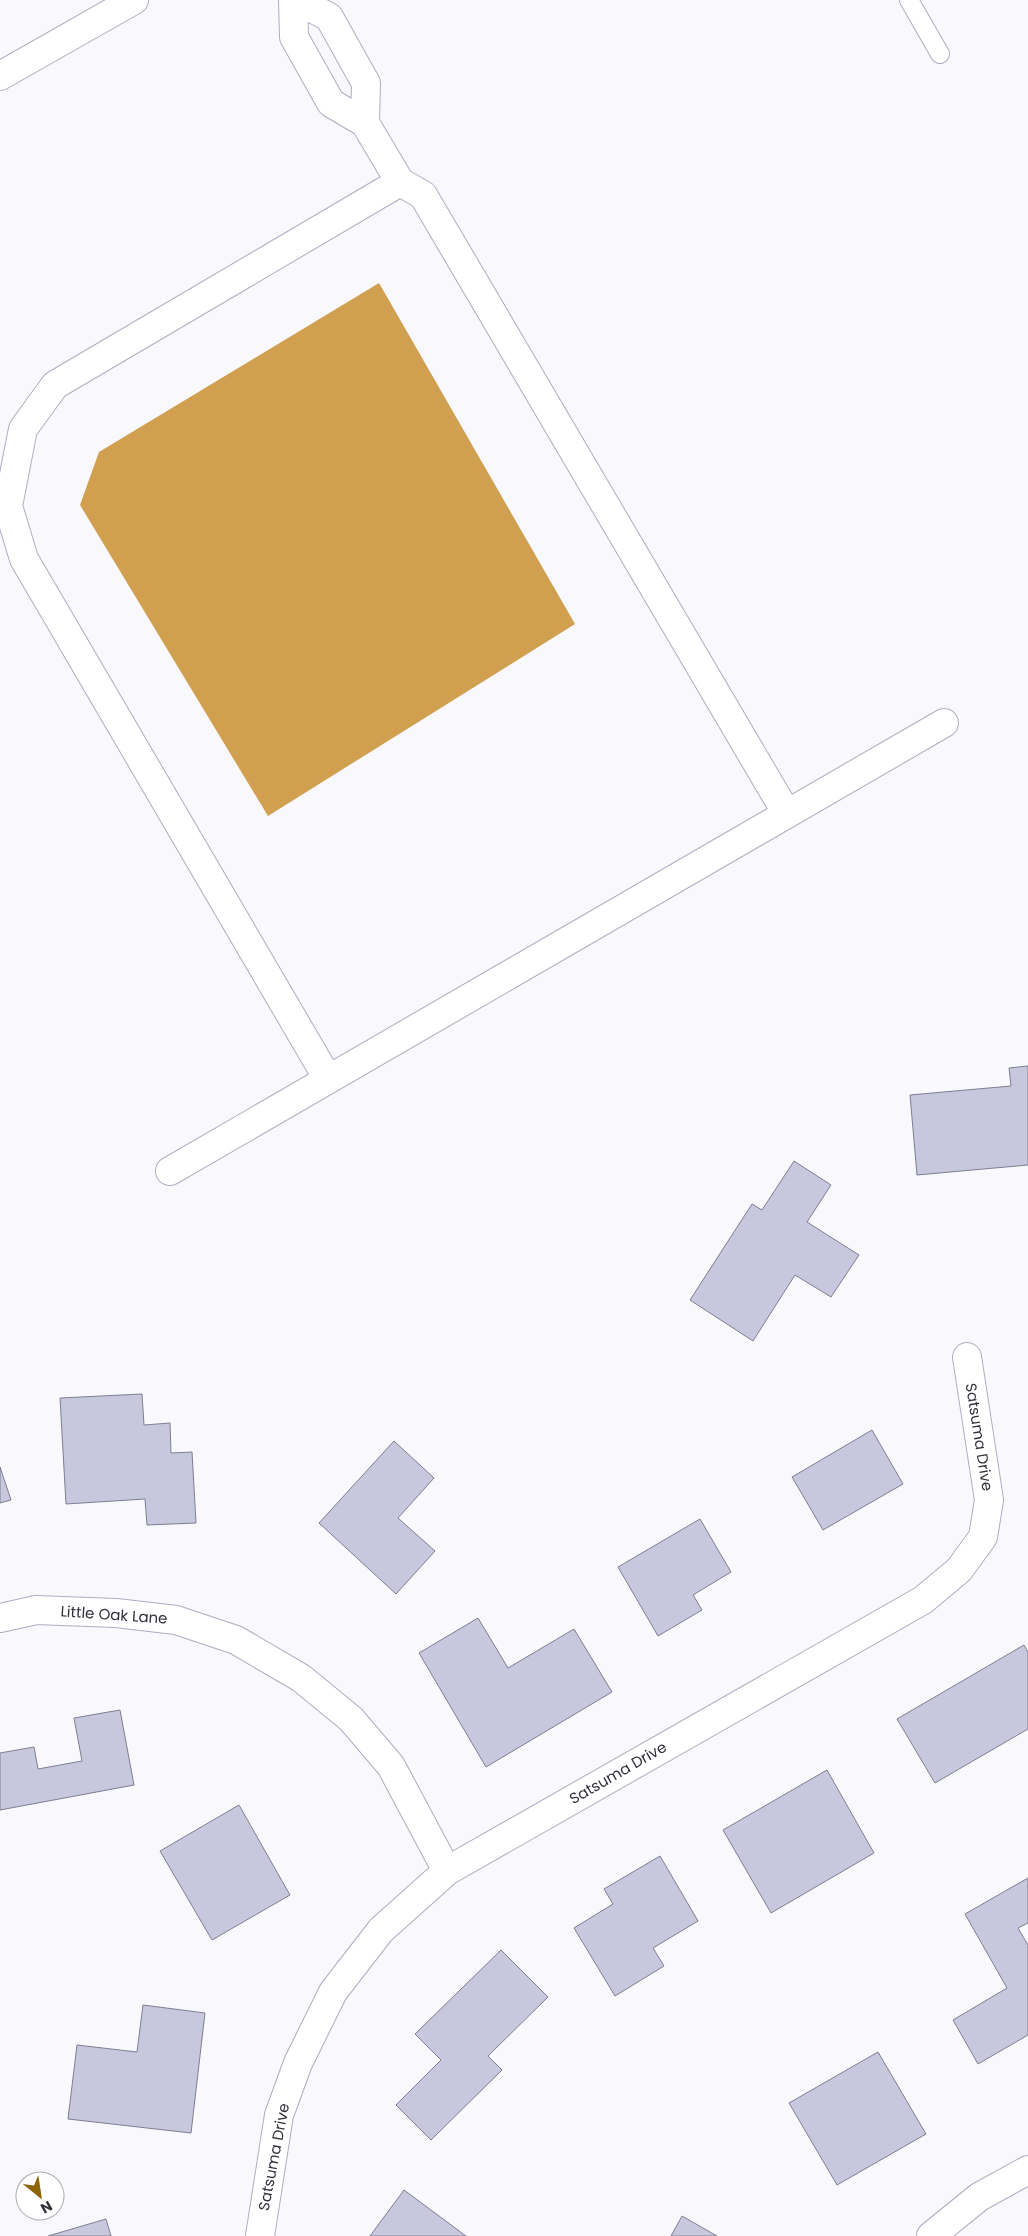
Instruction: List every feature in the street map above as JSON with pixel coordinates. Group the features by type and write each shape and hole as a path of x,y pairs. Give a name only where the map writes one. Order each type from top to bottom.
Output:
{"street":[{"path":"0,76 134,0"},
{"path":"365,123 366,83 329,17 294,0 294,37 331,103 365,123 400,182 423,195 787,814"},
{"path":"311,68 346,48"},
{"path":"328,1079 24,559 8,506 23,429 55,385 400,182"},
{"path":"170,1171 944,723"},
{"name":"Satsuma Drive","path":"260,2236 279,2115 298,2063 333,1992 381,1930 447,1871 923,1600 959,1570 983,1537 989,1500 967,1357"},
{"name":"Little Oak Lane","path":"0,1618 36,1610 116,1613 176,1620 236,1640 300,1678 351,1719 391,1766 447,1871"},
{"path":"931,2236 979,2197 1028,2170"}],"lane":[{"path":"909,0 940,54"}],"shaded area":[{"path":"379,283 575,624 268,816 80,505 99,452"}],"building":[{"path":"1028,1066 1028,1165 917,1175 910,1095 1011,1086 1009,1068"},
{"path":"794,1161 831,1185 807,1222 859,1255 831,1297 795,1275 753,1341 690,1300 752,1204 762,1210"},
{"path":"142,1394 144,1425 170,1423 171,1453 192,1452 196,1523 147,1525 145,1499 66,1504 60,1398"},
{"path":"872,1430 903,1484 823,1530 792,1477"},
{"path":"394,1441 434,1478 398,1518 435,1551 396,1594 319,1523"},
{"path":"0,1467 11,1500 0,1503"},
{"path":"700,1519 731,1572 693,1595 702,1610 658,1636 618,1567"},
{"path":"478,1618 508,1668 574,1629 612,1692 486,1767 419,1653"},
{"path":"1024,1645 1028,1652 1028,1729 935,1783 897,1719"},
{"path":"120,1710 134,1785 0,1810 0,1753 34,1747 38,1769 82,1761 74,1718"},
{"path":"827,1770 874,1853 771,1913 723,1830"},
{"path":"239,1805 290,1895 212,1940 160,1851"},
{"path":"660,1856 698,1921 653,1948 664,1966 615,1996 574,1928 613,1904 604,1889"},
{"path":"1028,1878 1028,1923 1018,1928 1028,1945 1028,2035 978,2064 953,2020 1007,1988 965,1914"},
{"path":"501,1950 548,1997 488,2056 502,2070 431,2140 396,2105 441,2060 415,2034"},
{"path":"143,2005 205,2013 191,2133 68,2119 77,2045 137,2052"},
{"path":"878,2052 926,2134 837,2185 789,2103"},
{"path":"404,2190 466,2236 370,2236"},
{"path":"682,2216 717,2236 671,2236"},
{"path":"106,2219 111,2236 48,2236"}]}
